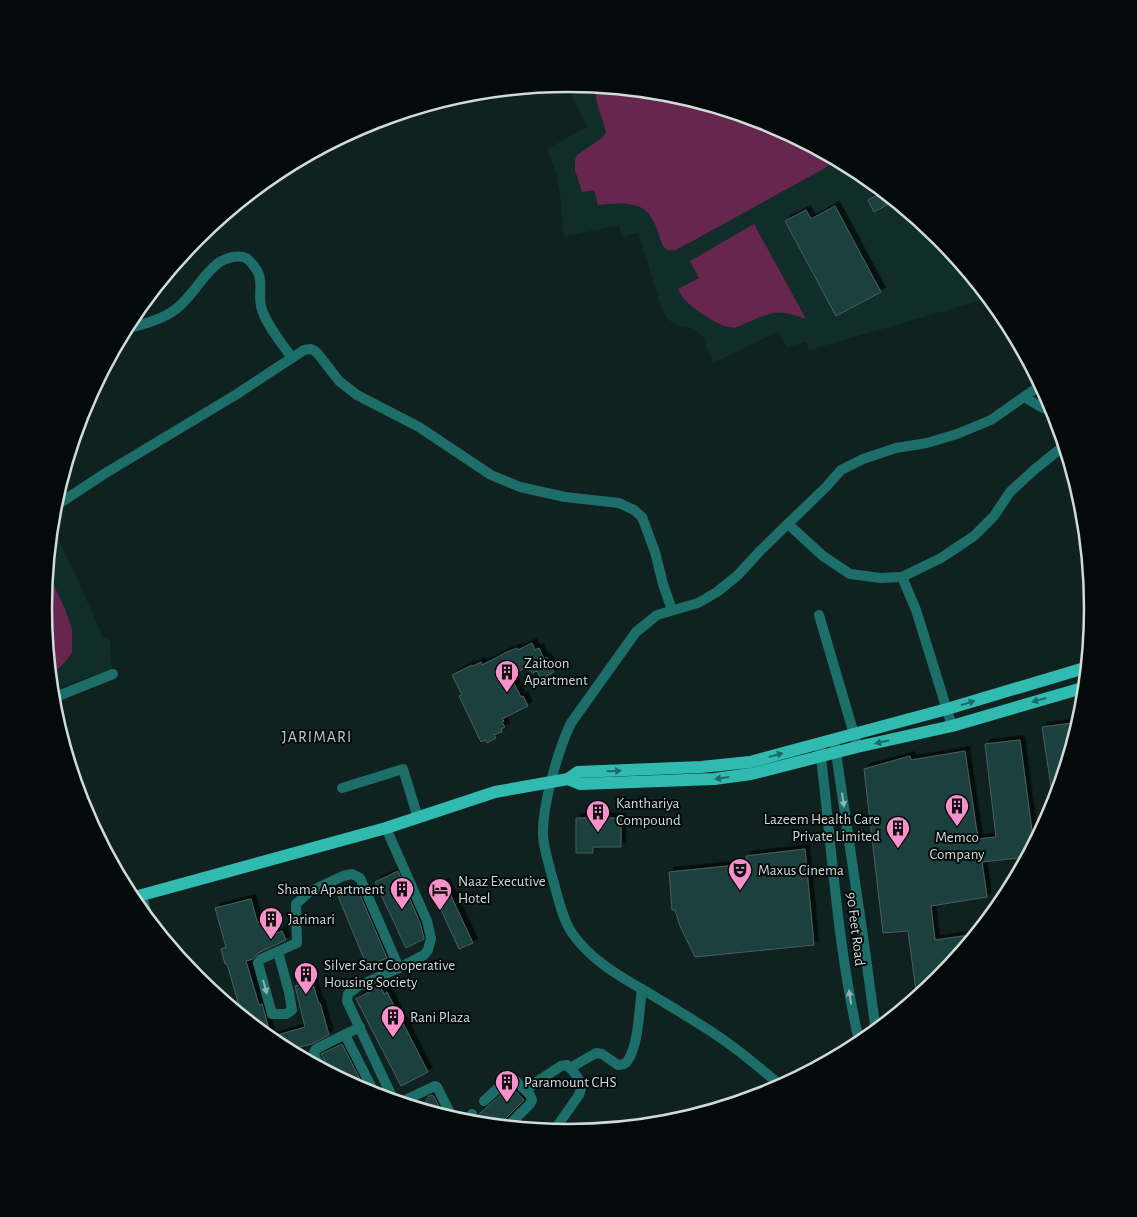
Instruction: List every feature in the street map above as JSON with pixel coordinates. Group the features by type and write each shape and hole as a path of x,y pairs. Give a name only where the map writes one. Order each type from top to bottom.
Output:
{"main road":[{"path":"856,741 947,709 1081,669"},
{"path":"140,896 386,828 495,792 568,779 580,784 714,780 751,774 835,746 952,726 1078,689"}],"street":[{"path":"137,325 163,317 175,310 218,263 235,256 246,258 257,270 261,280 260,306 263,313 271,329 292,358"},
{"path":"64,501 104,474 237,394 304,350 311,349 319,355 339,381 356,395 419,427 492,475 520,487 565,497 618,503 634,510 642,518 655,552 672,610"},
{"path":"776,1081 730,1043 605,967 571,932 545,852 543,835 544,817 551,782 566,734 581,708 636,632 657,615 698,603 738,575 841,470 863,459 896,448 956,434 990,420 1035,389"},
{"path":"1024,397 1044,409"},
{"path":"788,524 823,556 850,574 881,578 902,577 941,558 974,536 994,516 1010,492 1059,450"},
{"path":"902,577 916,610 952,726"},
{"path":"819,615 856,741"},
{"path":"60,695 113,674"},
{"name":"90 Feet Road","path":"835,746 875,1024"},
{"name":"90 Feet Road","path":"820,750 842,947 858,1036"},
{"path":"342,788 403,769 418,818"},
{"path":"386,828 428,921 431,938 428,950 424,955 358,986 348,994 347,1001 390,1092"},
{"path":"278,952 292,1010 286,1014 272,1014 258,963 261,958 298,944 296,904 309,892 343,876 352,874 360,878 399,968"},
{"path":"570,1068 596,1053 602,1054 618,1066 624,1065 628,1061 635,1042 642,989"},
{"path":"316,1058 314,1051 360,1028"},
{"path":"345,1034 370,1085"},
{"path":"526,1091 561,1066 567,1065 581,1084 581,1089 579,1095 559,1124"},
{"path":"484,1101 508,1079 514,1078 530,1095 532,1100 513,1121"},
{"path":"408,1099 435,1086 449,1110"}],"shaded area":[{"path":"571,92 636,97 669,102 734,120 797,146 855,179 883,199 933,244 982,300 809,350 806,342 787,347 778,332 713,363 702,335 692,328 680,327 670,321 664,313 638,233 622,237 619,225 564,237 560,193 556,173 547,149 587,127"},
{"path":"595,94 636,97 702,110 766,132 830,164 689,243 675,250 668,250 665,248 652,219 642,208 630,204 598,205 594,190 582,192 575,170 577,155 602,138 606,133"},
{"path":"754,224 806,319 779,312 739,326 725,326 705,316 682,297 678,289 699,278 690,261"},
{"path":"58,536 103,637 110,640 112,670 59,687 52,608"},
{"path":"53,585 72,629 72,652 56,669 54,642 52,608"}],"building":[{"path":"877,195 889,204 874,212 868,200"},
{"path":"835,206 881,292 836,316 785,221 806,210 811,219"},
{"name":"Zaitoon Apartment","path":"532,643 535,650 539,648 544,659 546,657 554,672 541,679 537,671 532,673 529,666 510,676 528,706 502,719 505,727 501,729 502,732 494,735 496,738 487,743 485,740 481,742 459,696 462,695 452,675 481,662 482,665 507,652 517,648 518,650"},
{"path":"1072,723 1051,789 1042,727"},
{"path":"1020,740 1032,834 1020,858 982,862 987,897 931,906 935,940 968,935 916,989 908,931 883,933 864,769 910,756 911,760 965,751 978,839 996,837 985,744"},
{"name":"Kanthariya Compound","path":"576,818 621,818 621,847 593,847 593,853 576,853"},
{"name":"Maxus Cinema","path":"805,849 814,945 695,957 680,926 675,910 672,910 669,872 747,864 746,856"},
{"name":"Shama Apartment","path":"398,871 420,923 424,938 406,948 375,882"},
{"path":"445,883 473,943 459,949 432,890"},
{"path":"357,888 387,958 367,966 338,896"},
{"path":"251,899 257,921 273,935 282,931 286,940 258,953 253,959 246,961 259,1005 262,1004 269,1028 239,1005 221,949 226,947 215,908"},
{"path":"312,981 329,1035 312,1044 298,1048 278,1035 305,1027 295,986"},
{"name":"Rani Plaza","path":"380,986 384,994 387,992 428,1072 401,1086 356,999"},
{"path":"342,1044 360,1080 326,1064 321,1054"},
{"name":"Paramount CHS","path":"511,1086 524,1100 504,1120 478,1117"},
{"path":"433,1095 440,1108 424,1104 429,1096"}],"place":[{"name":"Zaitoon Apartment","path":"507,693"},
{"name":"Memco Company","path":"957,827"},
{"name":"Kanthariya Compound","path":"598,833"},
{"name":"Lazeem Health Care Private Limited","path":"898,849"},
{"name":"Maxus Cinema","path":"740,891"},
{"name":"Shama Apartment","path":"402,910"},
{"name":"Naaz Executive Hotel","path":"440,911"},
{"name":"Jarimari","path":"271,940"},
{"name":"Silver Sarc Cooperative Housing Society","path":"306,995"},
{"name":"Rani Plaza","path":"393,1038"},
{"name":"Paramount CHS","path":"507,1103"}],"district":[{"name":"JARIMARI","path":"317,736"}]}
